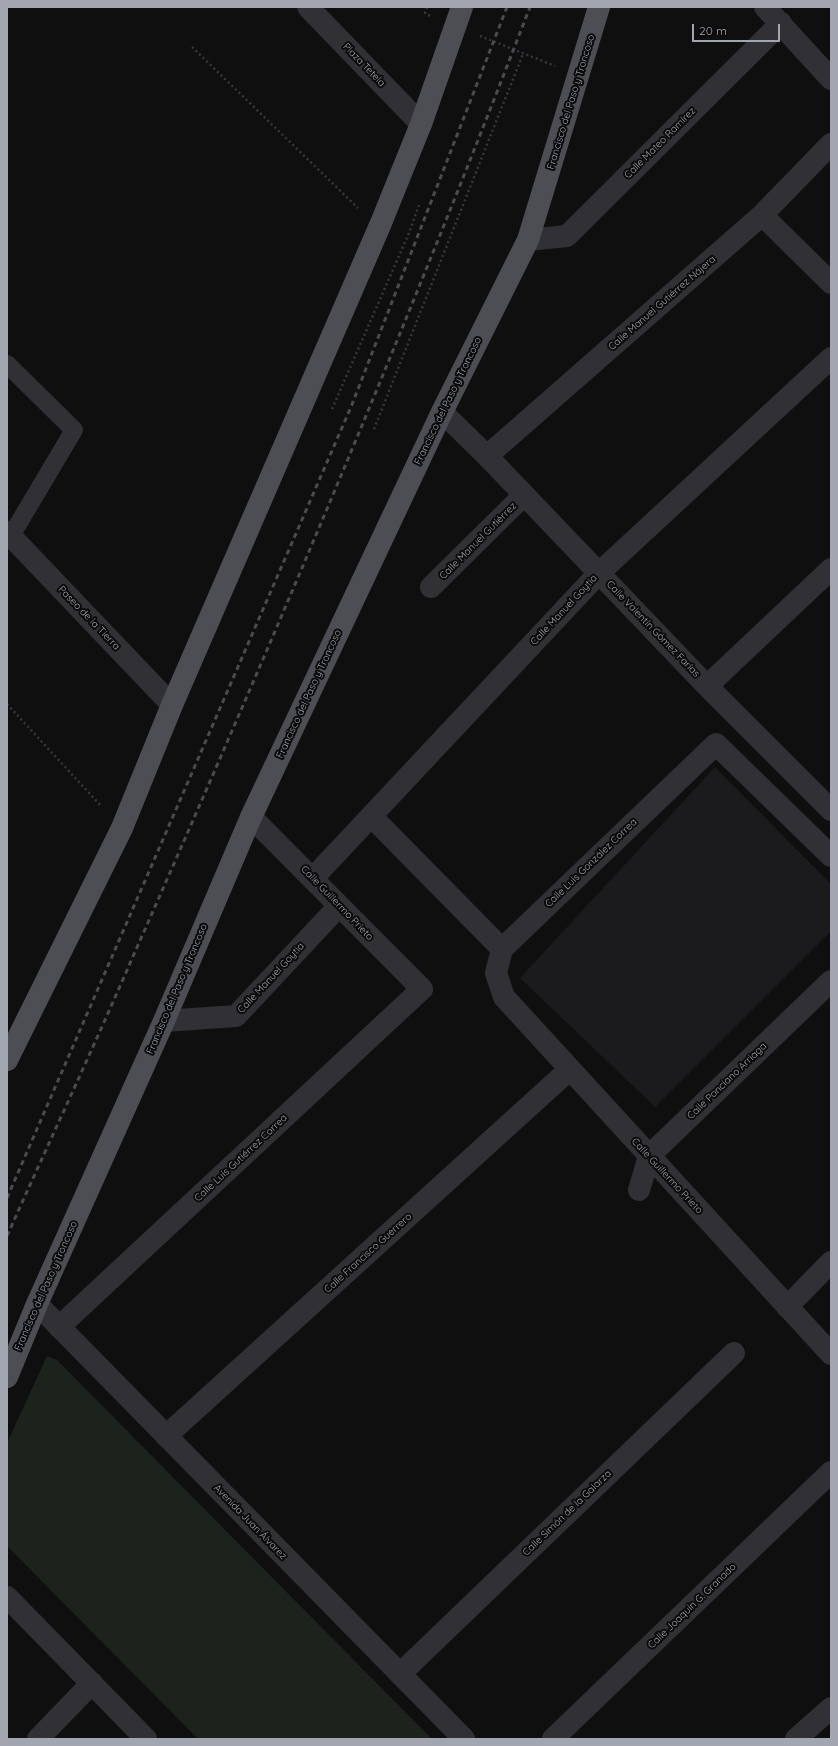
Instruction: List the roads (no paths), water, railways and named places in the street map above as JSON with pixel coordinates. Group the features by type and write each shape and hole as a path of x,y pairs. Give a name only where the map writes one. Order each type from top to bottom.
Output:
{"main road":[{"path":"7,1060 122,828 172,705 381,223 421,124 462,7"},
{"name":"Francisco del Paso y Troncoso","path":"7,1377 37,1304 164,1021 251,817 442,412 528,240 599,7"}],"street":[{"name":"Plaza Tetela","path":"308,7 421,124"},
{"path":"765,7 831,79"},
{"name":"Calle Mateo Ramírez","path":"528,240 567,236 781,23"},
{"name":"Calle Manuel Gutiérrez Nájera","path":"487,456 762,215 831,144"},
{"path":"762,215 831,283"},
{"name":"Calle Manuel Goytia","path":"312,878 372,817 599,573 831,358"},
{"name":"Calle Valentín Gómez Farías","path":"442,412 487,456 707,686 827,798"},
{"name":"Calle Manuel Gutiérrez","path":"431,587 524,495"},
{"name":"Paseo de la Tierra","path":"9,534 172,705"},
{"path":"707,686 831,569"},
{"name":"Calle Luis González Correa","path":"502,949 716,744 831,856"},
{"name":"Calle Guillermo Prieto","path":"251,817 422,989"},
{"path":"372,817 502,949"},
{"name":"Calle Manuel Goytia","path":"164,1021 236,1016 339,906"},
{"name":"Calle Guillermo Prieto","path":"502,949 496,973 504,997 569,1070 831,1354"},
{"name":"Calle Ponciano Arriaga","path":"639,1190 649,1156 831,981"},
{"name":"Calle Luis Gutiérrez Correa","path":"59,1327 422,989"},
{"name":"Calle Francisco Guerrero","path":"166,1436 569,1070"},
{"path":"787,1307 831,1262"},
{"name":"Avenida Juan Álvarez","path":"37,1304 464,1739"},
{"name":"Calle Simón de la Galarza","path":"400,1674 734,1353"},
{"name":"Calle Joaquín G. Granado","path":"553,1739 831,1472"},
{"path":"7,1597 146,1739"},
{"path":"38,1739 92,1683"},
{"path":"796,1739 831,1708"}],"lane":[{"path":"7,364 74,430 9,534"}],"railway":[{"path":"7,1198 351,407 507,7"},
{"path":"7,1236 118,990 288,601 436,246 530,7"}]}
